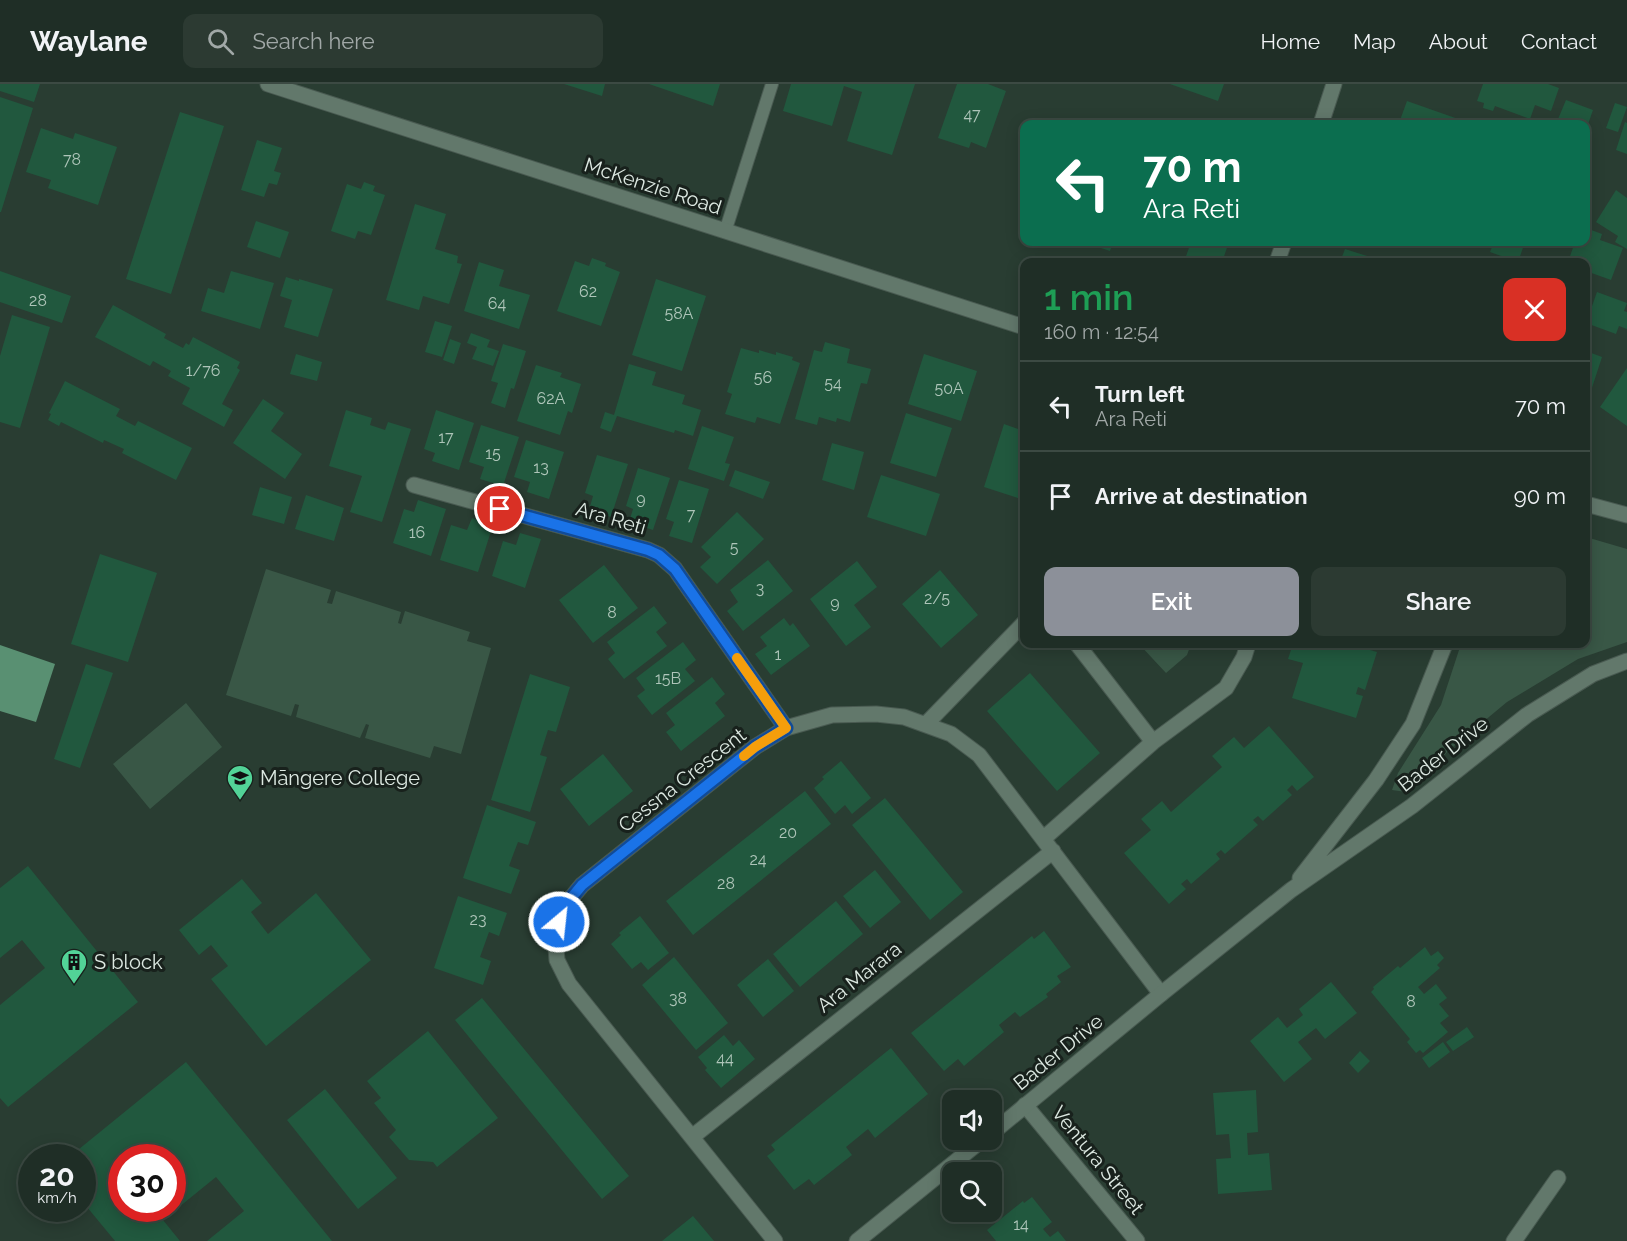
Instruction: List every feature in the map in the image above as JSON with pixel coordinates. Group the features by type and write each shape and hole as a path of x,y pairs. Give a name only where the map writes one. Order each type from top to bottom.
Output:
{"street":[{"name":"McKenzie Road","path":"268,84 294,88 725,232 1020,326"},
{"path":"1322,120 1334,84"},
{"name":"Ara Reti","path":"414,485 659,555 675,569 786,728"},
{"path":"1590,505 1627,515"},
{"path":"926,724 1020,627"},
{"path":"1080,648 1153,742"},
{"name":"Ara Marara","path":"692,1137 1048,845 1153,742 1226,688 1247,648"},
{"name":"Bader Drive","path":"1291,890 1376,780 1413,724 1443,648"},
{"name":"Bader Drive","path":"1002,1125 1291,890 1412,806 1527,715 1593,674 1627,661"},
{"name":"Cessna Crescent","path":"775,1241 569,984 557,960 555,937 563,908 582,885 755,747 786,728 843,714 903,717 951,734 979,755 1161,994"},
{"name":"Ventura Street","path":"1026,1105 1137,1241"},
{"path":"857,1241 970,1150"},
{"path":"1514,1241 1558,1178"}],"lane":[{"path":"725,232 772,84"}],"shaded area":[{"path":"1590,538 1627,549 1627,642 1578,659 1507,702 1448,751 1423,781 1406,792 1392,790 1398,773 1441,705 1460,648 1590,648"},
{"path":"266,569 331,590 327,603 332,604 336,591 401,612 398,623 401,624 405,611 470,632 467,641 491,648 461,754 434,746 430,758 365,738 369,725 366,724 360,738 296,717 299,705 295,704 291,716 226,695"},
{"path":"0,645 55,664 36,722 0,711"},
{"path":"1143,648 1190,648 1187,655 1166,673"},
{"path":"186,703 222,747 150,809 113,764"}],"building":[{"path":"0,84 40,84 34,102 0,91"},
{"path":"564,84 605,84 602,96"},
{"path":"649,84 720,84 713,106"},
{"path":"791,84 915,84 892,155 847,141 862,92 844,86 832,126 783,111"},
{"path":"957,84 988,84 1006,91 986,148 971,142 969,148 938,138"},
{"path":"1170,84 1224,84 1218,101"},
{"path":"1483,84 1548,84 1559,88 1551,111 1535,105 1530,119 1495,106 1493,111 1483,108 1484,103 1477,101"},
{"path":"0,97 33,108 1,212 0,212"},
{"path":"1566,100 1593,110 1590,120 1558,120"},
{"path":"1407,101 1461,120 1400,120"},
{"path":"1615,103 1627,107 1618,132 1606,128"},
{"path":"180,112 224,126 171,294 126,279"},
{"path":"1625,122 1627,123 1627,154 1616,150"},
{"path":"41,128 73,139 75,133 117,147 98,205 48,188 51,180 26,172"},
{"path":"257,140 282,148 274,171 281,173 277,185 269,183 264,197 241,190"},
{"path":"364,182 375,186 373,191 385,195 371,235 358,231 355,239 331,231 347,184 361,189"},
{"path":"1616,190 1627,198 1627,249 1615,242 1618,236 1596,222"},
{"path":"415,204 446,214 435,249 458,256 457,263 462,264 449,304 423,296 419,310 386,300"},
{"path":"256,221 289,232 280,258 247,247"},
{"path":"1590,230 1602,234 1600,240 1623,248 1611,280 1590,272 1590,258 1569,258 1574,246 1590,246"},
{"path":"1095,246 1112,246 1110,251"},
{"path":"1190,246 1228,246 1223,258 1185,258"},
{"path":"1492,246 1524,246 1519,258 1507,258 1490,252"},
{"path":"1345,249 1373,258 1342,258"},
{"path":"592,258 620,272 601,326 557,311 575,261 589,266"},
{"path":"479,262 504,270 499,286 530,295 519,329 464,311"},
{"path":"0,271 71,296 62,323 0,302"},
{"path":"231,271 274,283 260,329 201,311 208,288 224,293"},
{"path":"286,277 333,289 318,337 284,327 292,300 280,296"},
{"path":"656,279 706,296 682,371 632,355"},
{"path":"1597,292 1627,303 1624,311 1627,312 1627,329 1619,326 1616,334 1590,324 1590,312"},
{"path":"113,305 166,334 164,338 183,348 186,343 189,345 193,337 240,362 237,368 240,370 222,404 233,410 224,427 182,404 190,388 168,376 171,371 153,361 150,366 95,337"},
{"path":"12,315 50,327 20,428 0,422 0,356"},
{"path":"435,321 452,326 442,357 425,352"},
{"path":"471,333 490,340 487,347 499,351 493,366 472,359 477,347 467,343"},
{"path":"450,339 461,343 454,364 443,360"},
{"path":"825,342 850,349 847,363 871,369 867,384 861,383 850,422 837,418 836,422 819,417 817,425 795,419 814,350 822,352"},
{"path":"503,344 526,351 514,389 511,388 505,408 491,403 498,383 491,381"},
{"path":"741,348 776,355 776,352 793,357 792,360 800,363 780,424 757,417 755,423 725,414 732,394 727,392"},
{"path":"1590,352 1602,357 1590,394"},
{"path":"296,354 322,362 317,381 290,374"},
{"path":"924,354 977,371 961,421 908,404"},
{"path":"629,364 656,372 652,385 685,395 682,404 701,410 693,436 675,430 674,433 617,416 611,432 600,428 605,412 614,415"},
{"path":"536,365 562,373 560,377 581,384 572,413 568,411 560,435 517,421"},
{"path":"1627,368 1627,426 1600,407"},
{"path":"65,381 120,409 116,416 135,426 138,421 192,448 176,480 122,453 124,449 104,440 103,443 61,422 59,426 48,420 51,414 49,413"},
{"path":"263,399 284,413 271,431 302,454 285,479 233,443"},
{"path":"346,410 372,418 370,425 385,430 388,422 411,429 382,522 350,512 362,476 329,466"},
{"path":"436,410 474,423 459,470 432,461 435,453 424,449"},
{"path":"906,413 952,428 936,477 890,463"},
{"path":"1004,424 1020,430 1020,499 984,487"},
{"path":"481,425 519,437 503,486 480,479 484,467 469,462"},
{"path":"702,426 734,437 725,463 730,464 724,481 688,469"},
{"path":"526,440 564,452 549,499 527,492 530,482 514,477"},
{"path":"832,443 864,452 854,490 822,480"},
{"path":"597,455 628,464 611,517 589,510 593,496 585,493"},
{"path":"638,468 670,478 653,530 629,522 633,509 626,506"},
{"path":"735,470 770,482 763,499 729,486"},
{"path":"881,475 940,494 926,536 867,517"},
{"path":"679,480 709,489 692,543 669,536 674,522 666,519"},
{"path":"260,487 292,497 284,524 252,515"},
{"path":"306,495 344,508 334,541 295,529"},
{"path":"418,500 446,509 431,556 393,543 404,509 414,512"},
{"path":"737,512 764,539 717,584 700,567 711,557 701,547"},
{"path":"472,518 493,525 478,572 440,560 451,525 467,530"},
{"path":"520,533 541,539 525,588 492,576 503,541 516,545"},
{"path":"100,554 157,573 128,662 71,644"},
{"path":"768,560 793,591 743,631 727,611 738,602 730,590"},
{"path":"857,561 877,587 854,605 871,627 846,646 810,599"},
{"path":"604,565 638,608 593,643 559,600"},
{"path":"940,570 978,615 941,648 902,604"},
{"path":"654,606 667,623 656,632 667,646 624,679 608,659 615,653 607,642"},
{"path":"784,618 790,626 793,623 810,646 771,675 755,654 767,646 760,637"},
{"path":"683,642 696,660 685,669 695,681 652,715 637,696 645,690 636,678"},
{"path":"1292,648 1370,648 1370,650 1377,652 1365,690 1358,687 1356,694 1363,696 1356,718 1292,698 1303,663 1288,659"},
{"path":"86,664 113,673 80,768 54,759"},
{"path":"1030,673 1100,753 1057,791 987,711"},
{"path":"530,674 570,687 556,732 548,730 540,755 547,757 530,812 491,800"},
{"path":"712,677 725,694 715,703 725,716 681,751 666,732 675,725 666,713"},
{"path":"1269,726 1314,777 1297,791 1292,785 1287,790 1292,795 1263,821 1258,816 1253,820 1258,825 1225,854 1221,850 1216,854 1220,859 1191,884 1187,879 1181,884 1186,889 1169,904 1124,853 1151,830 1141,819 1162,801 1171,812 1222,767 1212,756 1234,737 1244,748"},
{"path":"603,754 633,791 589,826 560,789"},
{"path":"841,761 871,798 852,814 845,805 835,814 814,788 824,779 822,777"},
{"path":"805,791 831,824 693,935 666,901"},
{"path":"885,798 963,892 930,920 852,825"},
{"path":"487,805 536,822 528,845 518,842 509,866 520,870 511,894 463,878"},
{"name":"S block","path":"28,866 138,1002 8,1107 0,1098 0,1005 45,968 22,940 0,958 0,888"},
{"path":"875,870 901,902 870,928 843,896"},
{"path":"242,879 262,903 251,912 268,934 316,893 371,960 266,1046 211,979 228,966 211,945 199,955 179,930"},
{"path":"458,896 507,913 499,936 489,932 480,957 491,961 483,985 434,968"},
{"path":"836,901 863,934 800,987 773,954"},
{"path":"640,916 669,953 648,970 641,962 632,969 611,944 621,935 619,933"},
{"path":"1044,931 1071,967 1057,976 1061,982 1046,994 1048,997 1020,1017 1015,1012 999,1025 1004,1032 964,1066 958,1059 944,1071 911,1033 1032,936 1034,939"},
{"path":"1425,947 1431,956 1438,951 1444,958 1437,965 1440,968 1418,987 1424,994 1436,984 1447,998 1439,1004 1449,1016 1440,1023 1448,1032 1423,1053 1420,1050 1416,1053 1407,1042 1410,1039 1371,992 1373,987 1398,966 1400,968"},
{"path":"674,957 728,1023 696,1050 642,985"},
{"path":"768,959 794,991 763,1017 737,985"},
{"path":"1331,982 1357,1013 1325,1039 1316,1028 1298,1042 1312,1059 1284,1082 1250,1041 1278,1017 1287,1028 1303,1015 1299,1009"},
{"path":"482,998 629,1176 602,1199 455,1020"},
{"path":"1467,1027 1474,1037 1453,1051 1446,1042"},
{"path":"428,1031 498,1118 437,1167 433,1162 409,1160 389,1137 396,1130 374,1103 381,1098 367,1081"},
{"path":"724,1035 733,1046 739,1040 755,1059 721,1088 705,1070 707,1068 698,1057"},
{"path":"1443,1042 1450,1052 1429,1068 1422,1058"},
{"path":"891,1048 928,1094 875,1138 868,1129 846,1147 852,1155 814,1185 809,1179 794,1190 767,1156 775,1150 771,1145"},
{"path":"1360,1051 1370,1061 1358,1073 1349,1063"},
{"path":"186,1062 332,1241 207,1241 244,1211 216,1177 186,1201 186,1144 108,1144 108,1222 165,1222 180,1241 115,1241 96,1218 96,1144 85,1144"},
{"path":"325,1089 397,1178 358,1209 287,1120"},
{"path":"1256,1090 1258,1132 1247,1133 1248,1155 1269,1153 1272,1190 1218,1194 1216,1159 1231,1158 1229,1134 1216,1135 1213,1093"},
{"path":"1032,1197 1052,1222 1043,1229 1050,1237 1058,1231 1066,1241 996,1241 987,1230 997,1222 1002,1222 1002,1218 1023,1201 1024,1203"},
{"path":"693,1216 714,1241 662,1241"}],"slow traffic":[{"path":"737,658 786,728 744,756"}],"place":[{"name":"Māngere College","path":"240,801"},
{"name":"S block","path":"74,985"}],"route":[{"path":"500,509 659,555 675,569 786,728 755,747 582,885 563,908 559,922"}]}
